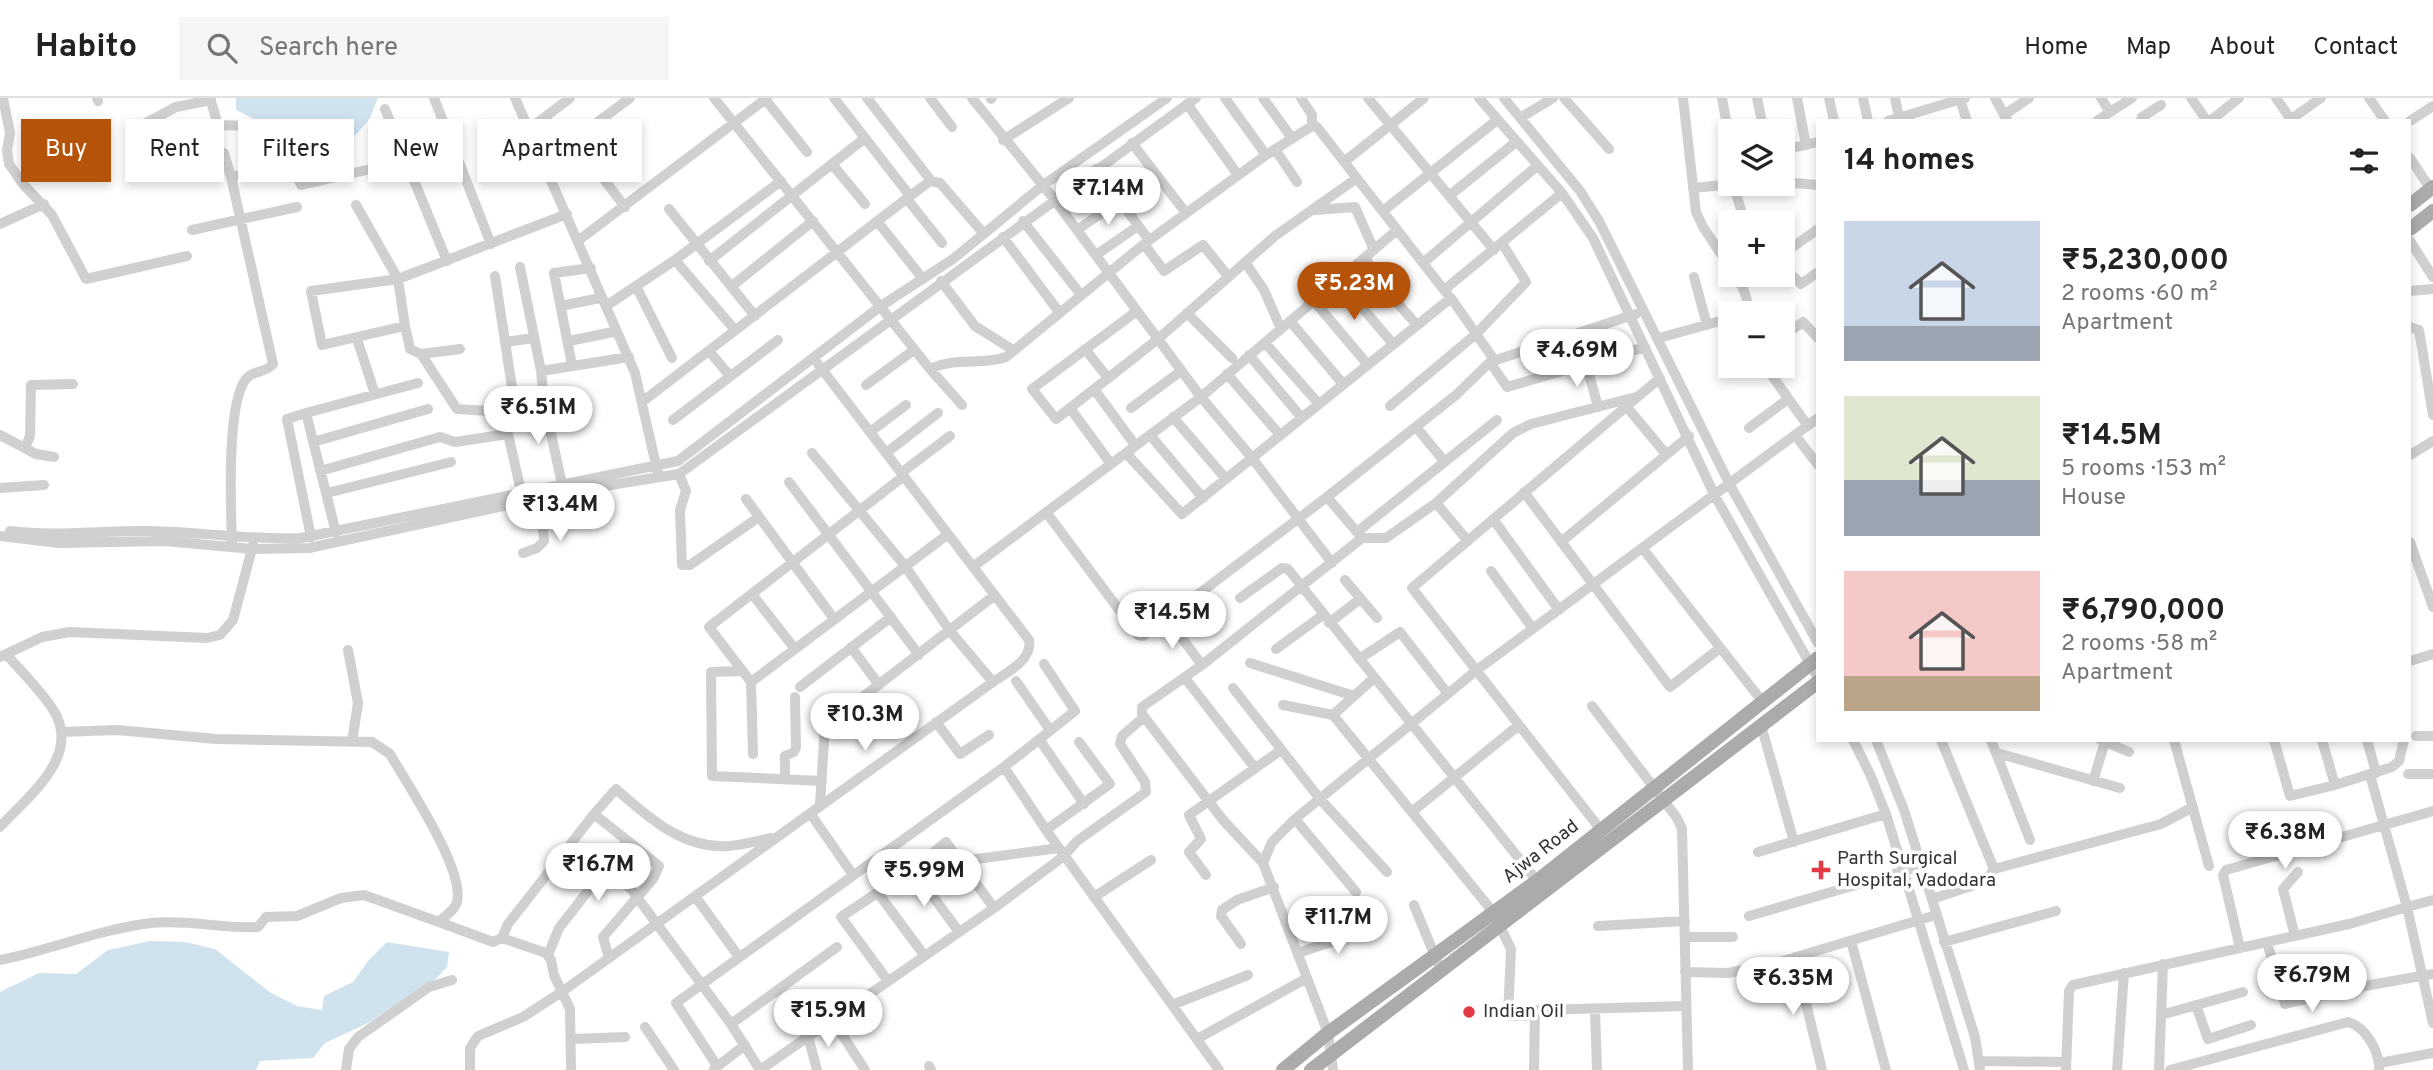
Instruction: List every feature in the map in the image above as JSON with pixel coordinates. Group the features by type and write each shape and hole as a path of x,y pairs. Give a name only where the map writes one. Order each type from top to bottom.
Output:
{"main road":[{"path":"2411,204 2432,188"},
{"path":"2411,228 2433,211"},
{"name":"Ajwa Road","path":"1283,1070 1328,1033 1537,881 1814,662"},
{"name":"Ajwa Road","path":"1311,1070 1816,682"}],"street":[{"path":"3,98 10,133 7,150 9,164 23,184 44,204 86,279 187,256"},
{"path":"434,98 491,244"},
{"path":"515,98 524,119"},
{"path":"542,119 570,98"},
{"path":"601,119 630,98"},
{"path":"714,98 835,253 962,405"},
{"path":"834,98 942,243"},
{"path":"867,98 930,181 940,183 984,234"},
{"path":"930,98 952,127"},
{"path":"972,98 1003,140 1054,199 1201,397 1252,458 1332,563"},
{"path":"1003,140 1069,98"},
{"path":"0,536 328,545 485,504 521,491 658,473 679,474 818,364 881,306 923,279 984,234 1042,186 1167,98"},
{"path":"1225,98 1297,182"},
{"path":"1264,98 1292,138"},
{"path":"1301,98 1312,115 1312,126"},
{"path":"1368,98 1430,175 1472,223 1498,246 1526,282 1476,334 1390,406"},
{"path":"1344,162 1424,98"},
{"path":"1479,98 1562,193 1593,238 1716,496 1814,662"},
{"path":"1504,98 1590,204 1730,485 1816,639"},
{"path":"1520,118 1553,98"},
{"path":"1564,98 1609,149"},
{"path":"1683,98 1693,188 1703,227 1718,250"},
{"path":"1722,98 1726,119"},
{"path":"1757,98 1761,119"},
{"path":"1797,98 1806,145"},
{"path":"1829,98 1834,119"},
{"path":"1863,98 1868,119"},
{"path":"1895,98 1893,119 1962,99 1967,119"},
{"path":"1995,98 2006,118 2029,98"},
{"path":"2101,98 2110,112"},
{"path":"2100,119 2132,98"},
{"path":"2191,98 2207,119"},
{"path":"2211,119 2239,98"},
{"path":"2276,98 2290,119"},
{"path":"2292,119 2321,98"},
{"path":"2369,98 2382,117"},
{"path":"154,119 176,107 210,99 218,125 238,126"},
{"path":"579,240 766,99 807,152"},
{"path":"253,544 336,533 485,504 554,495 658,473 890,318 1191,101 1238,175"},
{"path":"2141,119 2161,105"},
{"path":"2411,120 2433,106"},
{"path":"385,109 389,119"},
{"path":"1382,211 1497,120"},
{"path":"930,369 958,360 998,359 1013,350 1146,242 1270,152 1312,126 1317,127 1447,294 1476,334 1507,387 1645,347"},
{"path":"709,261 865,138"},
{"path":"1449,196 1517,142"},
{"path":"1795,147 1816,142"},
{"path":"1132,143 1186,213"},
{"path":"224,153 273,364 269,369 249,375 241,389 233,431 232,542"},
{"path":"2411,159 2432,188"},
{"path":"832,164 866,204"},
{"path":"1423,263 1538,166"},
{"path":"1096,169 1138,226 1164,271 1203,245 1228,276"},
{"path":"231,177 238,175"},
{"path":"1137,311 1032,389 1056,419 1158,339 1245,262 1357,178"},
{"path":"561,306 603,302 636,286 695,246 781,181"},
{"path":"642,402 930,181"},
{"path":"414,182 447,261"},
{"path":"553,182 629,357 658,473"},
{"path":"606,182 625,207"},
{"path":"1795,183 1816,185"},
{"path":"1693,188 1733,184 1741,210"},
{"path":"1126,453 1179,513 1186,512 1417,325 1498,246 1562,193"},
{"path":"1077,230 1119,201"},
{"path":"0,225 44,204"},
{"path":"356,205 398,279 410,349 421,354 457,409 503,412 544,402"},
{"path":"1312,210 1355,206 1369,254 1384,288 1417,325"},
{"path":"192,230 297,207"},
{"path":"668,209 695,246 755,316"},
{"path":"405,327 322,345 310,293 398,279 567,214"},
{"path":"877,221 923,279"},
{"path":"732,286 813,222"},
{"path":"1023,222 1081,295"},
{"path":"1096,255 1138,226"},
{"path":"974,566 1201,397 1397,230"},
{"path":"1795,245 1816,230"},
{"path":"1003,237 1059,312"},
{"path":"2411,243 2433,277"},
{"path":"675,260 735,330"},
{"path":"1245,262 1260,284 1280,329"},
{"path":"520,267 562,484"},
{"path":"572,365 555,272 591,268"},
{"path":"1795,278 1801,284 1816,273"},
{"path":"495,276 515,407"},
{"path":"1694,277 1707,325"},
{"path":"1339,280 1393,344"},
{"path":"941,281 975,326 1013,350"},
{"path":"636,286 671,358"},
{"path":"2411,291 2432,289"},
{"path":"1314,301 1367,365"},
{"path":"1046,512 1138,635 1143,636 1299,519 1493,362 1645,310"},
{"path":"1187,313 1232,358"},
{"path":"1290,321 1343,384"},
{"path":"1659,338 1718,322"},
{"path":"1795,328 1803,322 1816,336"},
{"path":"2411,327 2419,330 2433,415"},
{"path":"569,341 613,332"},
{"path":"505,342 534,338"},
{"path":"673,420 778,340"},
{"path":"358,342 375,394"},
{"path":"1265,343 1319,404"},
{"path":"421,354 460,349"},
{"path":"1085,349 1108,378"},
{"path":"866,385 914,350"},
{"path":"709,351 730,376"},
{"path":"1249,355 1302,418"},
{"path":"541,372 629,357"},
{"path":"1586,363 1598,407"},
{"path":"470,1070 470,1048 474,1039 523,1017 563,991 1024,659 1030,644 974,566 947,535 818,364"},
{"path":"1130,408 1181,370"},
{"path":"1227,374 1280,435"},
{"path":"1601,830 1412,588 1660,378"},
{"path":"1773,378 1808,426"},
{"path":"311,537 287,419 418,383"},
{"path":"25,448 30,436 31,385 74,384"},
{"path":"1094,389 1135,445"},
{"path":"1327,497 1360,535 1386,538 1436,503 1513,433 1531,424 1636,397"},
{"path":"1749,428 1788,399"},
{"path":"870,432 906,405"},
{"path":"1626,406 1667,454"},
{"path":"1070,408 1111,464"},
{"path":"313,442 428,409"},
{"path":"503,412 521,491"},
{"path":"306,413 336,533"},
{"path":"886,453 938,414"},
{"path":"1173,417 1226,479"},
{"path":"1333,1070 1328,1033 1263,863 1208,801 1144,717 1142,708 1185,678 1332,563 1444,461 1497,420"},
{"path":"1263,863 1272,842 1295,820 1477,670 1816,420"},
{"path":"1416,427 1444,461"},
{"path":"320,471 440,437 455,442 508,434"},
{"path":"0,435 36,454 54,457"},
{"path":"1150,435 1203,498"},
{"path":"1795,435 1816,462"},
{"path":"753,754 751,682 709,627 859,512 950,436"},
{"path":"1561,542 1689,436"},
{"path":"2411,454 2433,440"},
{"path":"813,453 905,566 950,631 993,682"},
{"path":"327,493 451,461"},
{"path":"679,474 686,491 680,510 682,565 690,565 759,517"},
{"path":"789,482 919,655"},
{"path":"0,488 44,485"},
{"path":"1524,492 1670,687 1720,648"},
{"path":"523,553 537,548 544,541 541,518 554,495"},
{"path":"746,499 834,620"},
{"path":"1436,503 1468,541"},
{"path":"1493,519 1559,610"},
{"path":"0,529 59,539"},
{"path":"751,682 947,535"},
{"path":"0,828 57,761 61,732 53,709 3,655 42,636 70,632 207,638 220,635 233,620 253,544"},
{"path":"2411,545 2433,607"},
{"path":"1643,549 1762,701"},
{"path":"1240,598 1285,568 1537,881"},
{"path":"1491,571 1533,629"},
{"path":"1345,580 1377,618"},
{"path":"752,594 795,649"},
{"path":"820,804 825,726 995,595"},
{"path":"1276,649 1360,599"},
{"path":"785,779 785,756 795,750 797,692 891,617"},
{"path":"1167,618 1202,665"},
{"path":"1359,659 1400,632 1448,694"},
{"path":"852,647 879,685"},
{"path":"348,650 358,704 352,741"},
{"path":"2411,661 2433,654"},
{"path":"1250,663 1354,696"},
{"path":"745,1045 715,1068 676,1006 678,1001 1004,767 1076,709 1044,664"},
{"path":"744,671 711,672 712,776 822,781"},
{"path":"1185,678 1255,768"},
{"path":"1333,715 1374,678"},
{"path":"1016,681 1050,730"},
{"path":"1233,688 1320,799 1387,872"},
{"path":"1283,705 1333,715 1413,811 1493,912 1509,940 1513,963 1508,1016 1535,1016"},
{"path":"1592,706 1682,830 1688,1070"},
{"path":"606,866 636,897 731,1024 760,1070 994,908 1062,852 1146,792 1145,782 1120,744 1122,736 1144,717"},
{"path":"936,722 960,754 989,735"},
{"path":"1413,811 1519,725"},
{"path":"1761,725 1794,842"},
{"path":"61,732 117,730 216,739 372,742 390,754 439,838 454,875 458,899 455,907 439,922"},
{"path":"2416,736 2433,736"},
{"path":"1039,739 1084,804"},
{"path":"1046,830 1110,784 1079,742"},
{"path":"1854,742 1886,814 1964,1070"},
{"path":"1877,742 1904,810 1975,1037 1980,1065 2066,1067 2080,1070"},
{"path":"1942,742 1994,869"},
{"path":"1992,742 2030,840"},
{"path":"2093,781 2103,742"},
{"path":"2105,742 2129,752"},
{"path":"2175,742 2209,866"},
{"path":"2275,742 2290,796 2373,774 2399,761 2404,742"},
{"path":"2323,742 2336,785"},
{"path":"2367,742 2385,825 2427,976 2433,1023"},
{"path":"1206,875 1189,852 1201,839 1188,818 1281,750"},
{"path":"1997,753 2120,789"},
{"path":"1004,767 1046,830 1219,1070"},
{"path":"2408,774 2433,774"},
{"path":"0,960 62,946 115,929 155,922 258,927 267,917 297,916 355,895 400,906 493,942 502,938 508,924 616,789 663,829 682,838 727,846 775,837"},
{"path":"1931,899 1986,881 1994,869 2161,824 2193,807"},
{"path":"2240,948 2223,875 2226,870 2433,811"},
{"path":"810,813 853,875"},
{"path":"594,814 659,866 653,879 603,937 609,958"},
{"path":"1758,852 1886,814"},
{"path":"1295,820 1356,892"},
{"path":"571,1070 570,1009 548,955 559,928 627,841"},
{"path":"888,981 841,918 913,869 946,842 994,908"},
{"path":"961,861 1062,852"},
{"path":"1094,897 1151,860"},
{"path":"1749,916 1921,866"},
{"path":"913,869 960,932"},
{"path":"2295,936 2283,889 2298,872"},
{"path":"1241,944 1221,916 1222,910 1237,900 1274,887"},
{"path":"878,893 924,955"},
{"path":"695,896 739,957"},
{"path":"2066,1067 2070,987 2295,936 2433,900"},
{"path":"1414,905 1441,971"},
{"path":"1944,942 2056,911"},
{"path":"1685,972 1728,972 1796,957 1936,915"},
{"path":"1598,926 1685,921"},
{"path":"1298,953 1334,941 1360,923"},
{"path":"1685,937 1733,937"},
{"path":"502,938 548,955"},
{"path":"1851,941 1886,1070"},
{"path":"2267,942 2285,1004 2359,987 2427,976"},
{"path":"731,1024 837,947"},
{"path":"1796,957 1822,1070"},
{"path":"2159,1070 2162,964"},
{"path":"2117,1070 2124,973"},
{"path":"1172,1005 1248,975"},
{"path":"1197,1040 1307,978"},
{"path":"346,1070 349,1049 358,1037 429,987 452,980"},
{"path":"2161,1015 2243,992"},
{"path":"1948,1011 1963,1005"},
{"path":"2196,1005 2207,1039 2251,1025"},
{"path":"1534,1070 1535,1016 1538,1010 1686,1006"},
{"path":"1595,1009 1597,1070"},
{"path":"832,1019 865,1070"},
{"path":"2170,1070 2201,1066 2348,1022 2365,1031 2379,1067 2433,1052"},
{"path":"645,1027 674,1070"},
{"path":"808,1036 817,1070"},
{"path":"572,1038 625,1037"}],"water":[{"path":"236,98 378,98 369,119 354,137 354,119 254,119 236,110"},
{"path":"150,941 185,942 215,949 271,993 297,1006 322,1010 324,996 353,982 368,961 387,942 449,952 447,967 437,978 368,1023 325,1043 313,1058 260,1061 256,1070 0,1070 0,992 39,973 76,974 108,950"}],"place":[{"name":"Parth Surgical Hospital, Vadodara","path":"1821,870"},
{"name":"Indian Oil","path":"1469,1012"}]}
